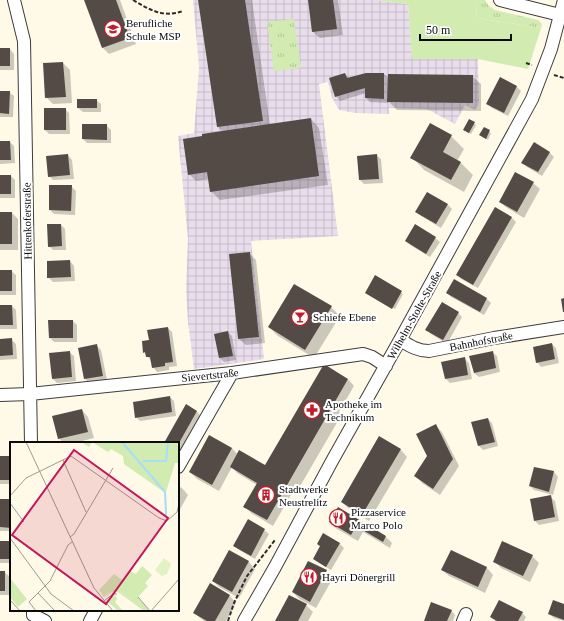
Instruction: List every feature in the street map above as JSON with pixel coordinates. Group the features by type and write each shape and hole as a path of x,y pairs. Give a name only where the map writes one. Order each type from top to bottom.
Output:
{"street":[{"name":"Hittenkoferstraße","path":"14,0 24,41 31,442"},
{"path":"500,0 560,15"},
{"name":"Wilhelm-Stolte-Straße","path":"244,621 532,99 550,49 564,0"},
{"name":"Bahnhofstraße","path":"400,340 413,348 421,351 429,351 494,338 564,327"},
{"name":"Sievertstraße","path":"0,395 30,394 232,373 364,354 386,366"},
{"path":"179,465 232,373"},
{"path":"33,611 33,615 45,621"},
{"path":"90,621 95,611"}],"path":[{"path":"133,0 147,8 164,14 176,14 183,11"},
{"path":"526,63 533,65 532,70"},
{"path":"553,75 564,78"},
{"path":"228,621 234,603 247,576 275,540"}],"shaded area":[{"path":"193,0 377,0 408,4 412,58 478,59 479,103 475,110 465,105 455,124 427,109 389,108 389,114 355,113 339,110 332,98 328,82 319,84 338,236 251,241 264,359 194,369 188,322 186,289 188,239 178,136 194,133 199,67"}],"green space":[{"path":"377,0 476,0 477,18 541,28 528,69 478,59 412,59 408,4"},
{"path":"476,0 485,0 489,6 495,10 538,20 542,24 541,28 477,18"},
{"path":"294,19 301,68 274,71 267,22"}],"building":[{"path":"84,0 116,0 130,38 102,48"},
{"path":"198,0 245,0 263,121 217,127"},
{"path":"308,0 333,0 337,29 312,32"},
{"path":"0,48 10,48 10,66 0,66"},
{"path":"63,62 66,97 45,98 43,63"},
{"path":"345,73 347,78 366,73 384,73 384,99 365,98 365,88 335,97 329,78"},
{"path":"388,74 473,75 473,103 387,102"},
{"path":"500,77 517,86 504,113 486,104"},
{"path":"0,91 10,91 9,114 0,113"},
{"path":"77,99 97,99 97,108 77,108"},
{"path":"44,108 66,108 66,130 44,130"},
{"path":"311,118 319,176 210,192 207,172 188,175 183,139 202,136 202,134"},
{"path":"469,119 475,122 469,133 463,130"},
{"path":"430,123 452,135 443,152 461,162 451,180 410,158"},
{"path":"82,124 107,124 107,140 82,139"},
{"path":"484,127 490,130 486,139 479,135"},
{"path":"0,141 10,141 11,160 0,160"},
{"path":"534,142 550,152 538,172 521,163"},
{"path":"68,154 70,175 48,177 46,156"},
{"path":"377,154 379,179 359,180 357,156"},
{"path":"515,172 534,182 517,212 499,202"},
{"path":"0,175 11,175 11,194 0,194"},
{"path":"49,185 72,185 71,211 49,210"},
{"path":"427,192 448,204 436,224 415,212"},
{"path":"495,207 512,217 473,285 456,275"},
{"path":"0,212 12,212 12,244 0,244"},
{"path":"47,224 61,224 62,246 48,247"},
{"path":"415,224 436,237 426,254 405,241"},
{"path":"250,252 259,337 238,339 229,254"},
{"path":"70,260 71,277 47,278 47,261"},
{"path":"0,270 12,270 12,291 0,291"},
{"path":"375,275 402,291 392,309 365,293"},
{"path":"454,279 487,298 480,312 446,293"},
{"name":"Schiefe Ebene","path":"294,284 332,306 305,350 268,327"},
{"path":"564,298 564,312 563,312 561,299"},
{"path":"442,302 459,312 443,340 425,330"},
{"path":"0,305 12,305 13,325 0,325"},
{"path":"48,320 73,320 73,338 49,338"},
{"path":"168,327 173,362 165,363 165,366 152,368 150,357 146,357 145,352 143,353 142,341 149,340 147,330"},
{"path":"228,331 233,356 219,358 214,334"},
{"path":"12,338 13,355 0,356 0,339"},
{"path":"552,343 555,359 536,363 533,347"},
{"path":"97,344 103,376 84,379 78,348"},
{"path":"70,351 72,377 52,379 49,353"},
{"path":"493,351 496,368 474,373 469,356"},
{"path":"465,357 468,375 445,379 441,362"},
{"path":"324,364 348,379 267,520 243,507 257,483 230,467 239,450 265,465"},
{"path":"170,396 172,412 135,418 133,402"},
{"path":"186,404 197,411 179,443 165,442"},
{"path":"82,409 88,432 58,439 52,416"},
{"path":"488,418 495,442 478,446 471,422"},
{"path":"436,424 453,459 433,489 414,476 427,456 416,434"},
{"path":"209,435 232,448 212,485 189,472"},
{"path":"379,436 401,449 362,515 341,502"},
{"path":"0,456 10,456 10,480 0,480"},
{"path":"534,467 554,471 549,492 529,486"},
{"path":"551,495 555,517 534,521 530,499"},
{"path":"0,499 10,499 10,528 0,527"},
{"path":"338,507 386,536 383,542 356,526 351,535 329,522"},
{"path":"248,519 265,529 251,556 233,546"},
{"path":"323,533 340,543 326,567 313,559 320,546 317,544"},
{"path":"0,541 10,541 10,559 0,559"},
{"path":"502,541 533,555 523,576 493,562"},
{"path":"229,550 249,561 232,592 212,581"},
{"path":"451,550 487,567 478,587 441,570"},
{"path":"308,561 327,570 310,602 292,592"},
{"path":"0,571 5,571 5,591 0,591"},
{"path":"210,583 230,595 215,621 207,621 193,613"},
{"path":"289,595 307,604 298,621 275,621"},
{"path":"499,600 523,612 518,621 497,621 490,617"},
{"path":"553,600 564,604 564,620 548,614"},
{"path":"431,602 452,610 447,621 424,621"}],"place":[{"name":"Berufliche Schule MSP","path":"113,29"},
{"name":"Schiefe Ebene","path":"300,317"},
{"name":"Apotheke im Technikum","path":"312,410"},
{"name":"Stadtwerke Neustrelitz","path":"266,495"},
{"name":"Pizzaservice Marco Polo","path":"338,518"},
{"name":"Hayri Dönergrill","path":"309,577"}]}
